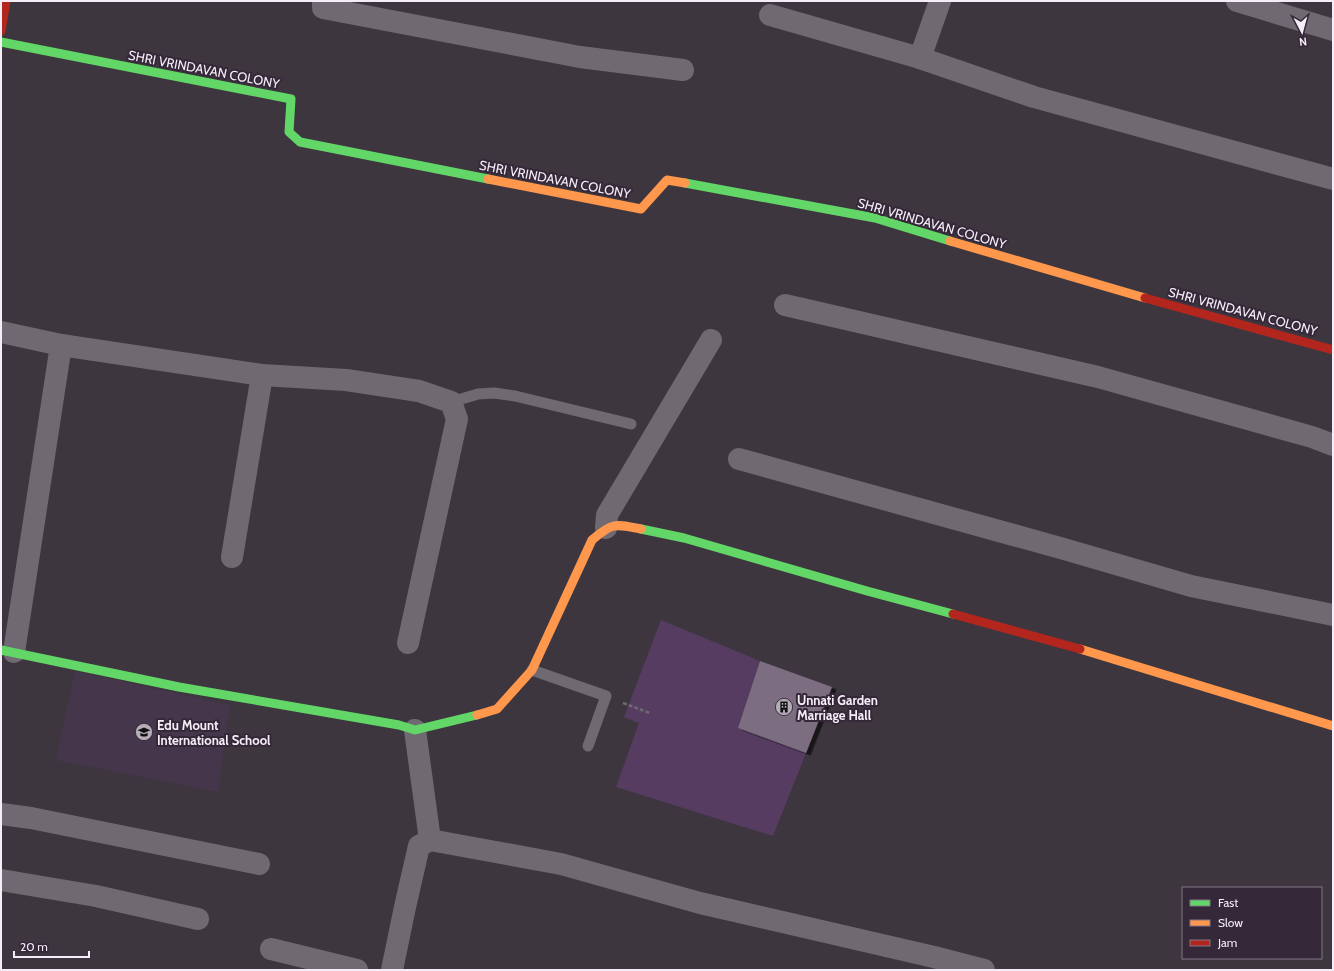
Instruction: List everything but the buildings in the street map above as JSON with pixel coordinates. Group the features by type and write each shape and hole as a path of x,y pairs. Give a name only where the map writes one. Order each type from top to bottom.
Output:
{"main road":[{"path":"1,31 6,1"},
{"name":"SHRI VRINDAVAN COLONY","path":"1,42 291,100 289,132 300,142 641,209 667,180 875,218 1241,325 1333,350"},
{"path":"7,651 179,687 399,725 415,730 497,709 532,670 592,540 606,528 620,525 684,538 866,591 1055,641 1333,726"}],"street":[{"path":"323,1 322,8 580,57 683,70"},
{"path":"920,58 940,1"},
{"path":"1237,1 1333,30"},
{"path":"770,15 920,58 1034,97 1333,179"},
{"path":"785,305 1098,377 1312,437 1333,445"},
{"path":"1,332 61,345 262,375 346,380 419,391 451,402 457,419 408,643"},
{"path":"606,528 607,515 711,340"},
{"path":"7,651 61,345"},
{"path":"232,557 262,375"},
{"path":"739,460 1064,549 1191,586 1333,615"},
{"path":"415,730 430,840"},
{"path":"1,814 31,818 259,864"},
{"path":"392,970 419,846 430,840 561,864 700,902 984,970"},
{"path":"1,880 96,896 198,919"},
{"path":"271,949 358,970"}],"lane":[{"path":"451,402 478,394 494,393 515,396 631,424"},
{"path":"532,670 606,696 588,746"}],"path":[{"path":"606,696 650,713"}],"shaded area":[{"path":"661,620 760,661 738,728 806,753 773,836 616,787 639,723 624,717"},
{"name":"Edu Mount International School","path":"75,671 230,705 218,792 56,760"}],"traffic: fast":[{"path":"1,42 291,99 289,132 300,142 488,179"},
{"path":"685,183 875,218 950,241"},
{"path":"641,529 684,538 867,591 953,614"},
{"path":"1,650 179,687 399,725 415,730 477,715"}],"traffic: slow":[{"path":"488,179 641,209 667,180 685,183"},
{"path":"950,241 1145,298"},
{"path":"477,715 497,709 532,670 592,540 610,527 625,526 641,529"},
{"path":"1080,649 1333,726"}],"traffic: jam":[{"path":"1,31 6,1"},
{"path":"1145,298 1333,350"},
{"path":"953,614 1080,649"}],"place":[{"name":"Unnati Garden Marriage Hall","path":"784,707"},
{"name":"Edu Mount International School","path":"144,732"}]}
